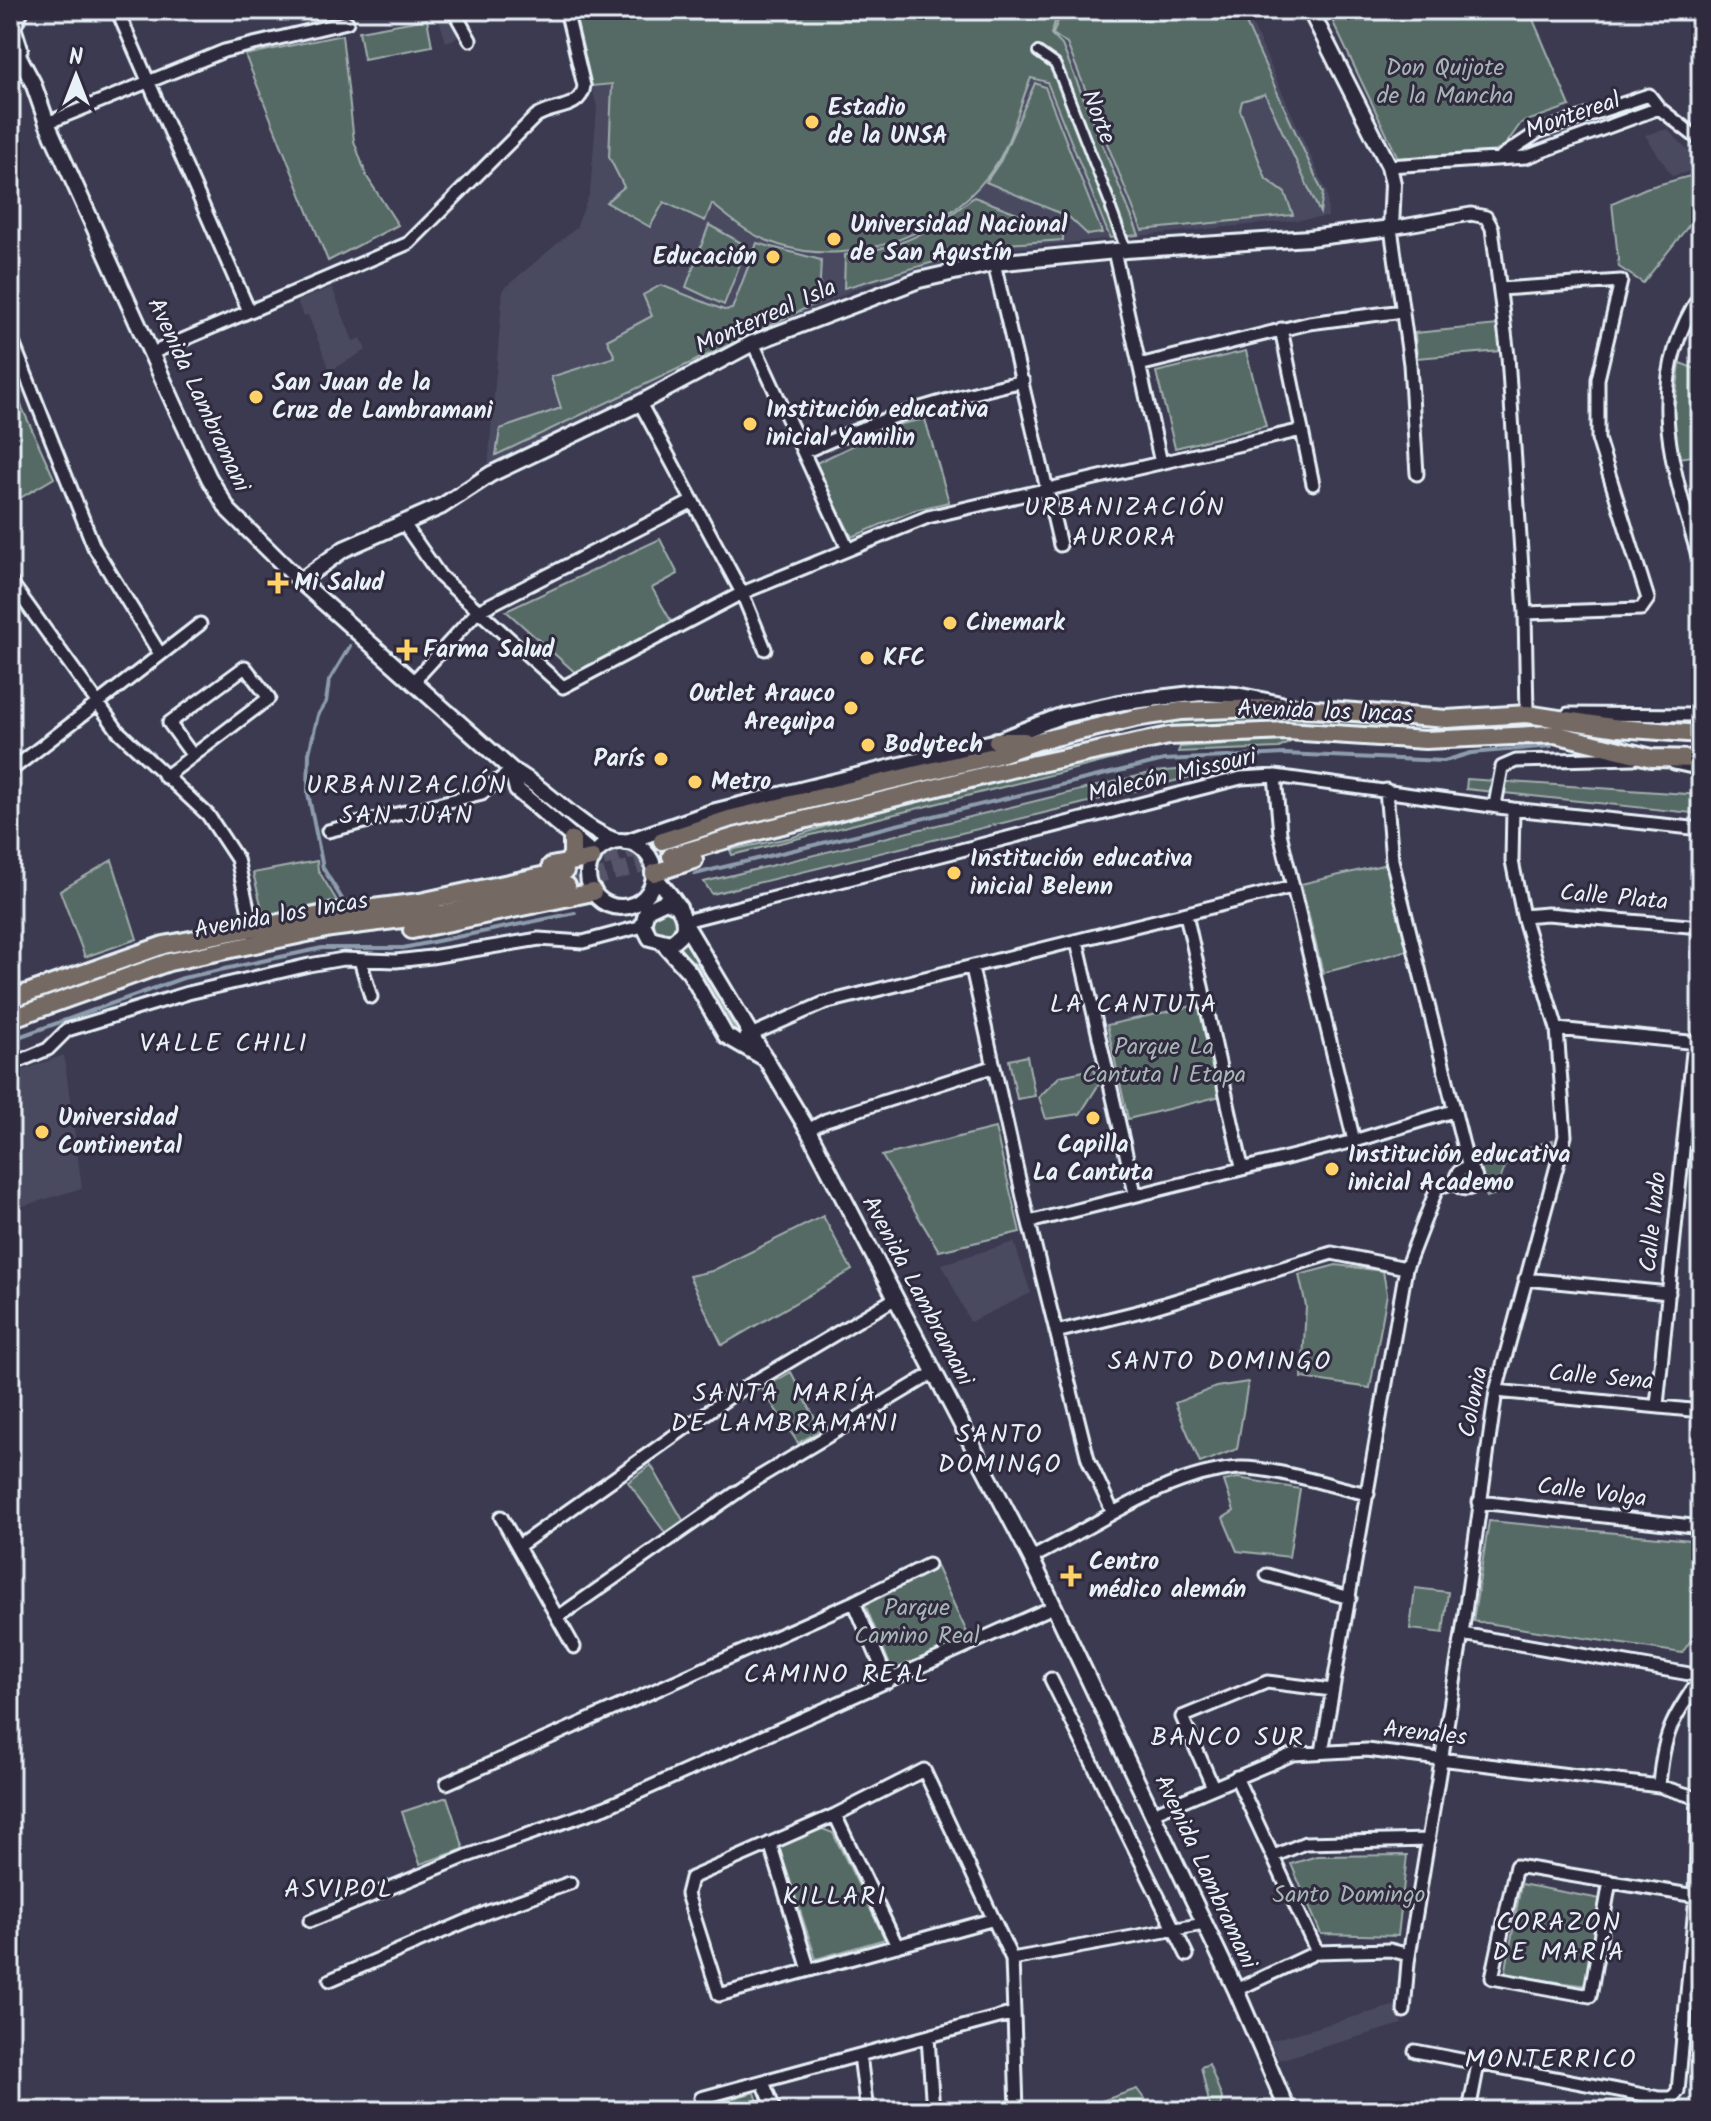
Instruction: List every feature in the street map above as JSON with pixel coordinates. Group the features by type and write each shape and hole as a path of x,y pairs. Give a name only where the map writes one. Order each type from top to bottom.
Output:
{"main road":[{"path":"21,10 15,16 13,27 33,83"},
{"path":"1313,11 1389,166 1394,194 1391,228"},
{"name":"Avenida Lambramani","path":"10,40 33,83 47,123 218,495 300,581 512,770 531,780 582,824 621,842"},
{"name":"Avenida Lambramani","path":"10,61 47,123"},
{"name":"Monterreal Isla","path":"300,581 344,549 442,506 491,474 640,403 753,343 907,284 994,263 1309,238 1391,228"},
{"name":"Avenida los Incas","path":"621,842 712,812 997,741 1063,715 1165,695 1236,695 1289,707"},
{"name":"Avenida los Incas","path":"1701,734 1618,728 1527,714 1447,719 1289,707 1156,714 729,819 666,849 738,836 1140,740 1287,731 1425,740 1555,734 1652,758 1701,759"},
{"path":"997,741 1038,741"},
{"name":"Avenida Lambramani","path":"512,770 517,790 593,856"},
{"path":"654,875 868,804"},
{"path":"566,873 572,855 572,840"},
{"path":"329,921 400,894 566,873 621,842 649,856 654,875 648,893 626,907"},
{"path":"593,856 588,875 593,892 607,904 626,907 690,973 726,1036 766,1059"},
{"name":"Avenida los Incas","path":"10,999 164,945 254,935 329,921 416,919 566,873"},
{"name":"Avenida Lambramani","path":"654,875 683,916 808,1130 1031,1558 1236,1990 1288,2111"},
{"path":"329,921 398,932 441,926 593,892"},
{"path":"644,927 647,910 658,902 683,916 676,940 664,944"},
{"name":"Avenida los Incas","path":"10,1019 254,935"},
{"path":"79,974 84,991"}],"street":[{"path":"117,10 249,311"},
{"path":"453,10 470,40"},
{"path":"152,353 409,243 536,116 552,108 572,104 581,97 584,86 566,10"},
{"path":"47,123 235,48 347,22"},
{"name":"Norte","path":"1038,52 1055,64 1060,75 1110,206 1120,251"},
{"name":"Montereal","path":"1500,157 1538,132 1649,95 1659,108 1701,141"},
{"name":"Montereal","path":"1389,166 1526,157 1659,108"},
{"path":"1417,474 1403,311 1391,228 1471,214 1486,217 1492,228 1500,289 1525,613 1527,714"},
{"path":"1120,251 1139,365 1161,463"},
{"path":"994,263 1050,489 1060,545"},
{"path":"1500,289 1621,281 1598,379 1598,439 1648,599 1641,609 1525,613"},
{"path":"1701,294 1675,344 1665,407 1672,460 1701,566"},
{"path":"1139,365 1281,329 1403,311"},
{"path":"1281,329 1313,484"},
{"path":"10,335 94,547 160,654"},
{"path":"753,343 847,547"},
{"path":"804,452 878,420 936,401 1023,381"},
{"path":"640,403 742,593 765,649"},
{"path":"404,524 440,576 563,687 742,593 847,547 928,517 1302,430"},
{"path":"413,682 478,611 691,502"},
{"path":"10,581 118,731 208,815 237,859 254,935"},
{"path":"11,766 200,624"},
{"path":"165,777 193,756 269,698 245,667 169,723 193,756"},
{"name":"Avenida los Incas","path":"1527,714 1701,715"},
{"path":"1495,805 1502,767 1516,761 1652,758 1701,769"},
{"path":"328,831 482,793 512,770"},
{"path":"1275,776 1280,833 1354,1141"},
{"name":"Malecón Missouri","path":"683,916 1241,778 1275,776 1513,809 1701,829"},
{"path":"1322,1752 1406,1268 1437,1188 1457,1181 1463,1188 1474,1185 1476,1176 1469,1169 1453,1111 1392,860 1386,790"},
{"name":"Colonia","path":"1404,2011 1409,1955 1462,1634 1496,1391 1565,1136 1557,1029 1523,916 1512,861 1513,809"},
{"path":"735,1042 824,1003 1292,887"},
{"path":"1186,914 1242,1167"},
{"name":"Calle Plata","path":"1523,916 1547,914 1701,927"},
{"path":"10,1065 48,1049 67,1030 133,1008 309,965 431,957 539,939 583,942 644,927"},
{"path":"1077,941 1135,1193"},
{"path":"360,960 371,997"},
{"path":"972,968 992,1067 1088,1459 1113,1513"},
{"path":"1557,1029 1698,1043"},
{"name":"Calle Indo","path":"1657,1405 1698,1043"},
{"path":"808,1130 826,1120 992,1067"},
{"path":"1029,1222 1135,1193 1354,1141 1453,1111"},
{"path":"1056,1332 1141,1311 1332,1253 1341,1252 1406,1268"},
{"path":"1525,1279 1669,1293"},
{"path":"520,1545 729,1397 896,1298"},
{"path":"558,1617 756,1479 935,1372"},
{"name":"Calle Sena","path":"1496,1391 1701,1411"},
{"path":"1031,1558 1113,1513 1196,1475 1243,1468 1368,1494"},
{"name":"Calle Volga","path":"1479,1502 1701,1527"},
{"path":"501,1517 520,1545 574,1647"},
{"path":"447,1783 854,1602 928,1565"},
{"path":"1267,1575 1350,1598"},
{"path":"854,1602 888,1682"},
{"path":"310,1921 467,1856 606,1807 1053,1607"},
{"path":"1462,1634 1701,1676 1674,1717 1662,1744 1659,1786"},
{"path":"1051,1679 1187,1955"},
{"path":"1213,1787 1182,1717 1267,1682 1332,1690"},
{"name":"Arenales","path":"1153,1813 1293,1754 1367,1750 1659,1786 1700,1799"},
{"path":"991,1920 719,1995 687,1894 691,1878 835,1815 924,1770 991,1920 1012,1959 1017,2111"},
{"path":"1236,1777 1317,1952"},
{"path":"1415,2051 1672,2098 1678,2091 1696,1896 1700,1799"},
{"path":"835,1815 897,1946"},
{"path":"1274,1856 1305,1843 1429,1840"},
{"path":"770,1843 809,1970"},
{"path":"1610,1881 1590,1996 1492,1978 1516,1866 1610,1881 1696,1896"},
{"path":"330,1980 488,1912 570,1883"},
{"path":"1012,1959 1204,1924"},
{"path":"1236,1990 1317,1952 1390,1950 1409,1955"},
{"path":"706,2111 701,2098 1014,2013"},
{"path":"928,2037 933,2111"},
{"path":"860,2055 867,2111"},
{"path":"1469,2111 1478,2064"},
{"path":"746,2111 774,2107 763,2082"}],"shaded area":[{"path":"449,10 468,10 472,21 455,39 446,42 437,14"},
{"name":"Universidad Nacional de San Agustín","path":"574,10 1246,10 1327,193 1328,217 997,250 859,287 488,467 503,289 576,228 590,192 597,108"},
{"path":"1667,129 1701,163 1701,169 1672,176 1645,135"},
{"path":"332,287 353,341 361,338 366,350 330,371 308,315 303,316 297,301"},
{"name":"Universidad Continental","path":"64,1055 82,1188 10,1210 10,1075"},
{"path":"1014,1242 1031,1293 970,1322 942,1264"},
{"path":"1396,2005 1402,2024 1279,2060 1269,2041"}],"green space":[{"name":"Estadio de la UNSA","path":"574,10 1059,10 1051,34 1062,45 1139,235 1110,238 1047,82 1031,78 1003,153 978,187 956,208 901,239 840,252 809,251 760,238 712,204 705,221 664,202 650,227 606,202 624,187 609,157 612,84 592,86"},
{"path":"1062,10 1240,10 1323,193 1320,213 1265,94 1242,101 1240,110 1266,179 1285,193 1293,215 1142,230 1067,44 1053,34"},
{"name":"Don Quijote de la Mancha","path":"1349,10 1529,10 1570,106 1521,123 1501,151 1398,158 1331,18"},
{"path":"427,19 432,46 364,59 359,31"},
{"path":"342,35 354,141 367,177 398,225 328,261 245,55"},
{"path":"1035,83 1045,87 1102,233 1088,235 1069,217 986,182 1001,160"},
{"path":"1701,173 1701,210 1643,283 1619,267 1612,203 1646,188"},
{"path":"974,197 1063,230 1063,240 993,245 844,288 845,255 884,248 914,237"},
{"path":"709,225 747,246 724,305 686,287"},
{"path":"757,243 821,260 819,302 496,455 500,429 561,408 551,377 615,357 607,340 652,316 643,295 661,285 724,310 732,309"},
{"path":"1498,325 1501,351 1417,358 1415,333"},
{"path":"1246,351 1266,426 1175,448 1156,372"},
{"path":"1680,363 1701,371 1701,455 1678,458 1672,428"},
{"path":"10,381 54,478 10,504"},
{"path":"925,419 949,502 915,510 852,537 814,464 896,425"},
{"path":"660,539 678,574 652,588 674,626 578,675 506,611"},
{"path":"1226,716 1401,724 1398,727 1238,722 1173,728 1172,722"},
{"path":"1294,740 1279,748 1178,752 1180,747"},
{"path":"1128,747 1130,755 732,855 730,850 793,837 848,819"},
{"path":"1244,764 712,894 704,882 1154,772"},
{"path":"1467,779 1701,795 1701,814 1466,789"},
{"path":"112,860 137,939 85,957 60,891"},
{"path":"317,861 318,870 337,901 264,916 253,873"},
{"path":"1387,864 1409,950 1323,973 1301,884"},
{"path":"665,909 674,913 678,922 674,931 665,935 656,931 652,922 656,913"},
{"path":"690,935 736,1031 698,966 673,944"},
{"name":"Parque La Cantuta I Etapa","path":"1202,1004 1221,1096 1128,1119 1107,1025"},
{"path":"1027,1056 1035,1096 1017,1099 1009,1060"},
{"path":"1094,1069 1099,1084 1080,1114 1046,1119 1039,1097 1060,1076"},
{"path":"995,1128 1020,1232 939,1251 882,1156"},
{"path":"1553,1140 1552,1153 1505,1165 1496,1194 1486,1197 1476,1164"},
{"path":"823,1216 852,1270 722,1345 689,1276 712,1271"},
{"path":"1336,1265 1383,1271 1387,1294 1370,1388 1302,1378 1306,1306 1299,1275"},
{"path":"791,1372 821,1430 798,1443 762,1389"},
{"path":"1248,1382 1237,1449 1200,1463 1175,1403 1216,1387"},
{"path":"651,1465 684,1522 666,1534 628,1482"},
{"path":"1238,1478 1300,1489 1289,1557 1237,1551 1223,1518 1234,1511 1224,1481"},
{"path":"1489,1521 1701,1541 1701,1626 1682,1653 1473,1621"},
{"name":"Parque Camino Real","path":"936,1566 972,1643 895,1677 863,1600"},
{"path":"1415,1588 1448,1592 1443,1633 1410,1629"},
{"path":"447,1797 464,1849 420,1864 402,1812"},
{"path":"815,1826 833,1833 885,1939 816,1959 778,1844"},
{"name":"Santo Domingo","path":"1407,1855 1398,1936 1321,1934 1291,1864 1317,1856"},
{"path":"1521,1884 1611,1901 1596,1987 1505,1975"},
{"path":"1209,2064 1222,2098 1220,2109 1211,2111 1201,2067"},
{"path":"1137,2089 1148,2104 1143,2111 1072,2111"},
{"path":"755,2092 758,2102 714,2109 716,2103"}],"waterway":[{"path":"342,899 323,868 308,793 309,753 318,715 326,702 329,681 350,646"},
{"path":"695,874 1164,760 1284,754 1444,761 1471,753 1551,746"},
{"path":"10,1040 183,978 322,948 403,948 575,913"}],"tunnel":[{"path":"580,866 662,841"},
{"path":"567,886 671,856"}],"place":[{"name":"Estadio de la UNSA","path":"812,122"},
{"name":"Universidad Nacional de San Agustín","path":"834,239"},
{"name":"Educación","path":"773,257"},
{"name":"San Juan de la Cruz de Lambramani","path":"256,397"},
{"name":"Institución educativa inicial Yamilin","path":"750,424"},
{"name":"Mi Salud","path":"278,583"},
{"name":"Cinemark","path":"950,623"},
{"name":"Farma Salud","path":"407,650"},
{"name":"KFC","path":"867,658"},
{"name":"Outlet Arauco Arequipa","path":"851,708"},
{"name":"Bodytech","path":"868,745"},
{"name":"París","path":"661,759"},
{"name":"Metro","path":"695,782"},
{"name":"Institución educativa inicial Belenn","path":"954,873"},
{"name":"Capilla La Cantuta","path":"1093,1118"},
{"name":"Universidad Continental","path":"42,1132"},
{"name":"Institución educativa inicial Academo","path":"1332,1169"},
{"name":"Centro médico alemán","path":"1071,1576"}],"district":[{"name":"URBANIZACIÓN AURORA","path":"1125,523"},
{"name":"URBANIZACIÓN SAN JUAN","path":"407,801"},
{"name":"LA CANTUTA","path":"1134,1005"},
{"name":"VALLE CHILI","path":"224,1044"},
{"name":"SANTO DOMINGO","path":"1220,1362"},
{"name":"SANTA MARÍA DE LAMBRAMANI","path":"785,1409"},
{"name":"SANTO DOMINGO","path":"1000,1450"},
{"name":"CAMINO REAL","path":"837,1675"},
{"name":"BANCO SUR","path":"1228,1738"},
{"name":"ASVIPOL","path":"339,1890"},
{"name":"KILLARI","path":"835,1897"},
{"name":"CORAZON DE MARÍA","path":"1559,1938"},
{"name":"MONTERRICO","path":"1551,2060"}]}
